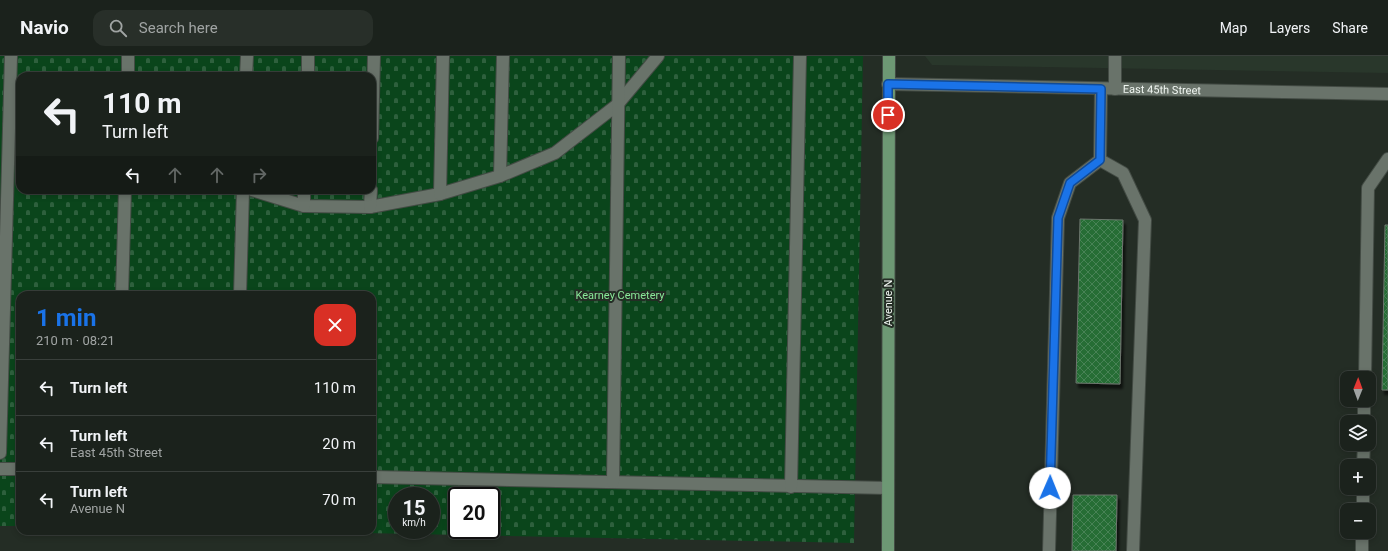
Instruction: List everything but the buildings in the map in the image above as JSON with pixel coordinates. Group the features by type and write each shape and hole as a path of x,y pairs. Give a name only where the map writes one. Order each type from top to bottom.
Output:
{"main road":[{"name":"Avenue N","path":"888,551 889,56"}],"street":[{"path":"0,453 4,156 11,56"},
{"path":"128,56 128,72"},
{"path":"246,72 247,56"},
{"path":"308,56 308,72"},
{"path":"374,56 374,72"},
{"path":"440,194 443,56"},
{"path":"500,176 503,56"},
{"path":"614,482 617,105 619,56"},
{"path":"265,194 304,206 370,207 440,194 500,176 555,153 617,105 658,56"},
{"path":"791,487 800,56"},
{"path":"1115,89 1116,56"},
{"name":"East 45th Street","path":"888,84 1388,94"},
{"path":"1100,160 1101,89"},
{"path":"4,156 16,152"},
{"path":"1365,371 1368,188 1388,159"},
{"path":"1049,551 1058,218 1070,183 1100,160"},
{"path":"1100,160 1123,173 1145,220 1133,551"},
{"path":"122,291 125,194"},
{"path":"240,291 243,194"},
{"path":"304,194 304,206"},
{"path":"370,207 371,194"},
{"path":"0,469 16,469"},
{"path":"376,477 888,488"},
{"path":"1362,539 1362,551"}],"shaded area":[{"path":"925,56 1388,56 1388,73 932,65"}],"green space":[{"name":"Kearney Cemetery","path":"0,56 863,56 854,543 500,536 500,487 448,487 448,535 440,535 440,487 388,487 388,533 376,533 376,291 16,291 16,526 0,526"}],"route":[{"path":"888,115 888,84 1101,89 1100,160 1070,183 1058,218 1050,488"}]}
